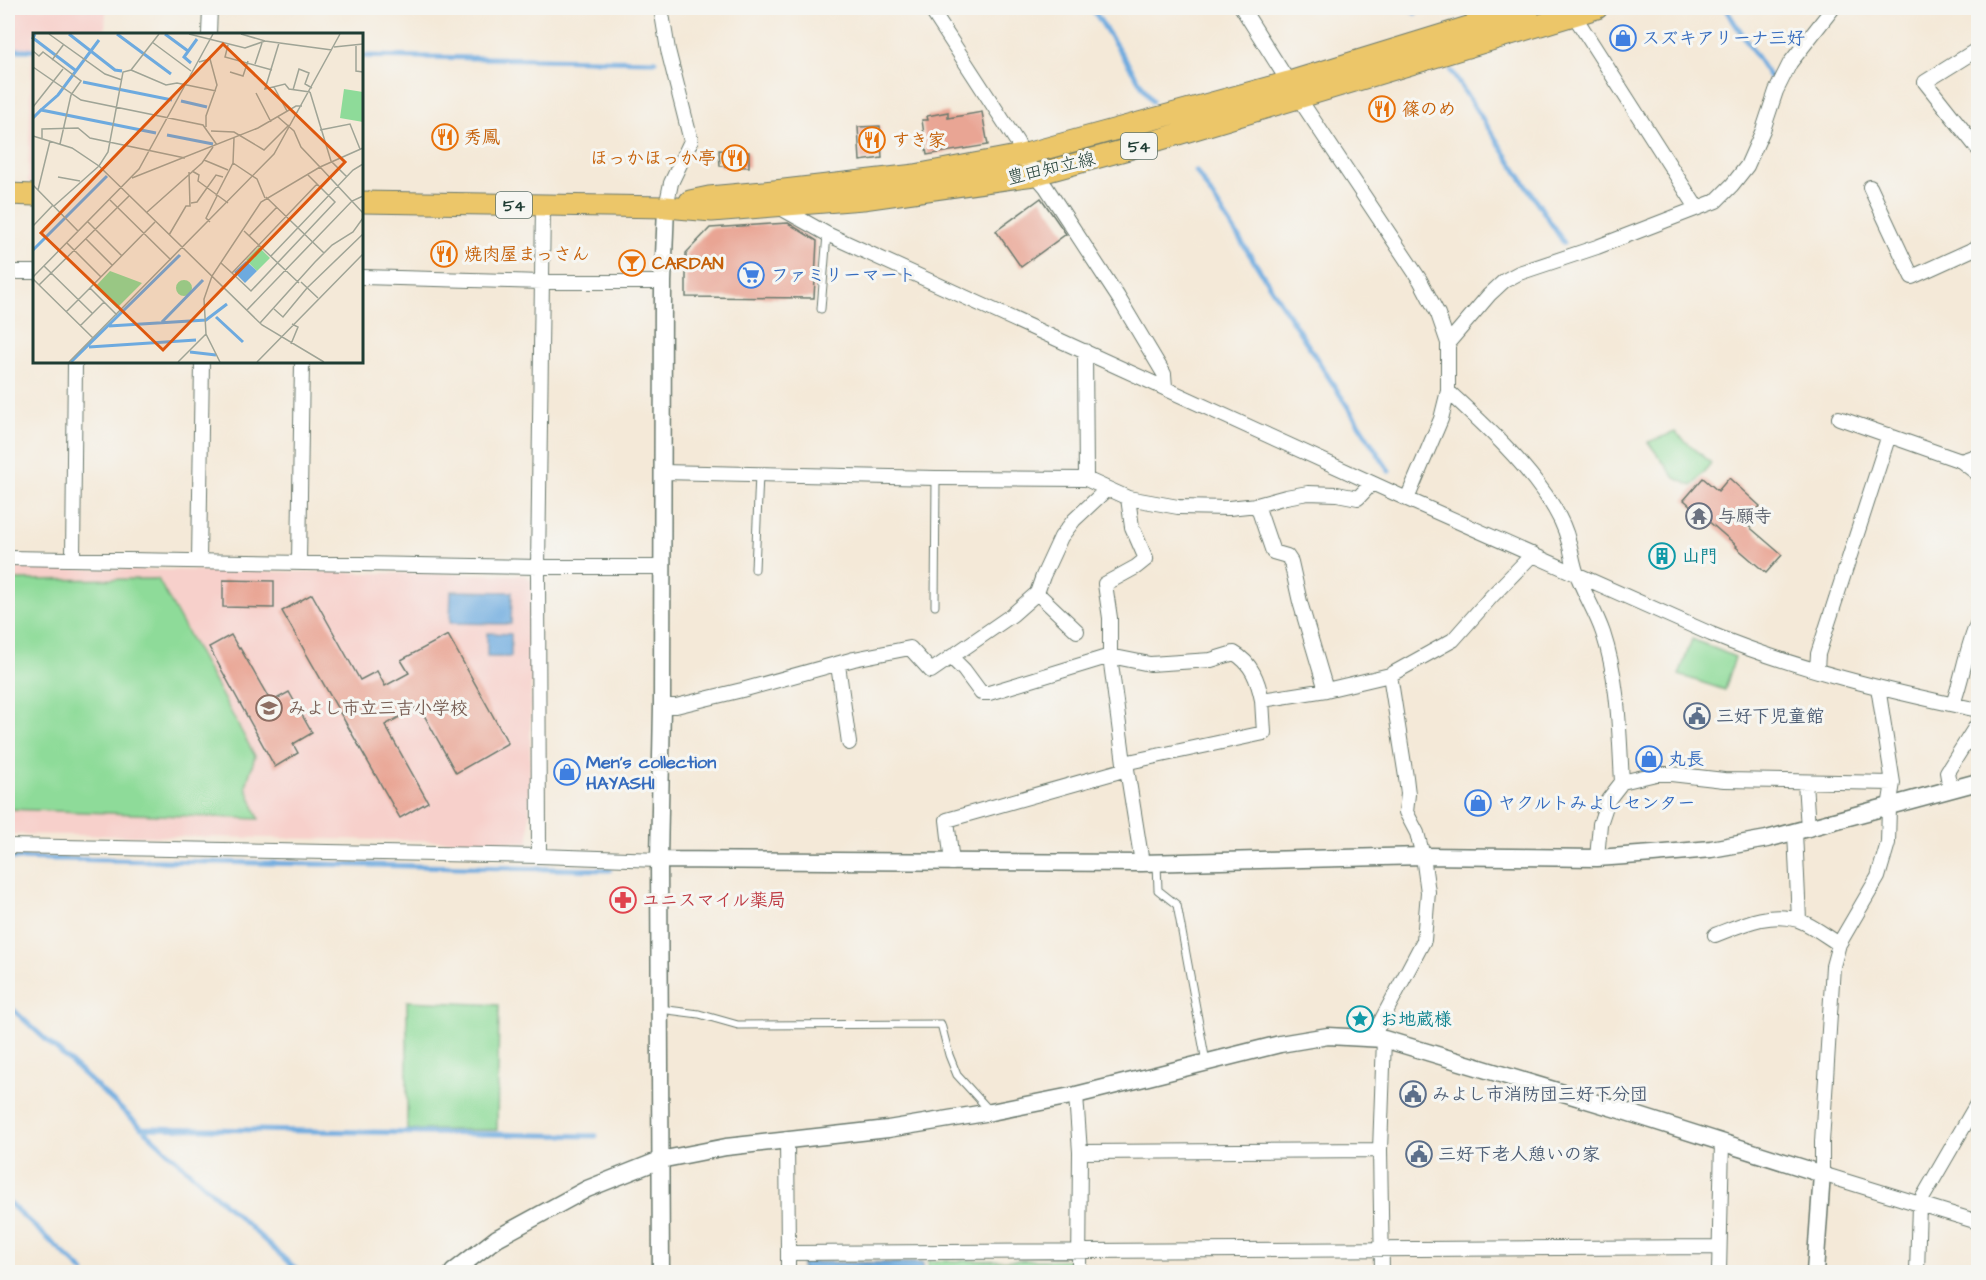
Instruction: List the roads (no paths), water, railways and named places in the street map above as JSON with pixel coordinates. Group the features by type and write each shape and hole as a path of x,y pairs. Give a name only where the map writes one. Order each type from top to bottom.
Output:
{"main road":[{"name":"豊田知立線","path":"363,202 666,207 712,211 863,199 1034,175 1125,150 1530,8"},
{"name":"豊田知立線","path":"666,207 709,196 915,175 1022,155 1293,90 1571,11 1597,8"},
{"path":"8,194 33,195"}],"street":[{"path":"209,33 210,8"},
{"path":"661,8 668,50 691,141 670,183 666,207 663,282 662,706 659,860 661,1272"},
{"path":"930,8 1017,142 1034,175 1046,187 1118,297 1164,374 1165,387"},
{"path":"1242,8 1293,90 1420,280 1438,314 1448,343 1448,391 1441,419 1407,499"},
{"path":"1448,343 1504,281 1716,201 1747,166 1763,130 1776,91 1790,63 1833,8"},
{"path":"1571,11 1697,208"},
{"path":"1978,49 1925,82 1978,149"},
{"path":"1870,188 1912,277 1978,247"},
{"path":"538,856 538,567 543,206"},
{"path":"777,206 826,234 1407,499 1759,653 1878,687 1978,710"},
{"path":"8,272 33,272"},
{"path":"363,277 542,282 663,282"},
{"path":"1085,351 1086,479"},
{"path":"73,558 75,363"},
{"path":"199,561 202,363"},
{"path":"299,562 302,363"},
{"path":"1448,391 1491,431 1545,494 1569,540 1576,573 1602,631 1611,662 1618,700 1622,782"},
{"path":"1839,418 1961,462 1978,474"},
{"path":"1817,669 1818,654 1889,435"},
{"path":"1961,462 1978,455"},
{"path":"662,472 1086,479 1128,498 1178,507 1229,508 1257,505 1286,496 1308,493 1358,498 1372,483"},
{"path":"662,706 676,706 854,659 910,648 931,671 1012,615 1037,593 1061,537 1074,520 1107,489"},
{"path":"1128,498 1132,527 1146,559 1105,584 1110,618 1110,656 1126,766 1150,863"},
{"path":"1257,505 1273,552 1287,556 1291,562 1300,602 1326,690"},
{"path":"1262,700 1326,690 1390,675 1453,640 1533,554"},
{"path":"8,558 662,567"},
{"path":"1037,593 1077,631"},
{"path":"1953,704 1965,658 1978,622"},
{"path":"951,657 981,693 989,693 1110,656 1150,664 1211,660 1234,653 1241,657 1252,670 1259,685 1264,733 1126,766 947,820 952,864"},
{"path":"838,665 849,743"},
{"path":"1382,1272 1378,1039 1424,940 1428,892 1417,833 1406,812 1408,794 1390,675"},
{"path":"1815,1272 1831,983 1839,944 1872,889 1888,843 1889,807 1893,783 1878,687"},
{"path":"1950,789 1947,772 1978,723"},
{"path":"1597,858 1600,824 1608,800 1622,782 1656,774 1671,774 1724,780 1893,783"},
{"path":"1799,920 1806,782"},
{"path":"8,846 952,864 1150,863 1423,856 1597,858 1712,849 1802,831 1978,782"},
{"path":"1715,935 1753,920 1782,917 1799,920 1839,944"},
{"path":"453,1272 497,1238 587,1189 660,1160 726,1147 888,1129 991,1112 1076,1095 1280,1044 1328,1036 1378,1039 1722,1142 1978,1222"},
{"path":"1076,1095 1080,1152 1079,1272"},
{"path":"1917,1272 1919,1204 1978,1102"},
{"path":"787,1139 788,1272"},
{"path":"1719,1272 1722,1142"},
{"path":"1080,1152 1380,1150"},
{"path":"788,1253 1381,1251 1719,1247"}],"lane":[{"path":"821,309 826,234"},
{"path":"755,569 759,474"},
{"path":"935,606 936,478"},
{"path":"1150,863 1158,890 1177,905 1206,1063"},
{"path":"660,1009 699,1014 738,1025 941,1024 949,1056 957,1075 991,1112"}],"water":[{"path":"451,591 512,592 511,624 450,623"},
{"path":"487,633 511,634 511,657 487,657"},
{"path":"802,1262 923,1263 924,1272 802,1272"}],"waterway":[{"path":"1092,8 1152,101"},
{"path":"1411,8 1415,13"},
{"path":"1725,8 1771,79"},
{"path":"8,50 33,50"},
{"path":"363,56 655,61"},
{"path":"1451,71 1564,243"},
{"path":"1196,171 1389,471"},
{"path":"8,858 610,870"},
{"path":"8,1005 299,1272"},
{"path":"141,1128 596,1136"},
{"path":"8,1202 84,1272"}],"place":[{"name":"スズキアリーナ三好","path":"1623,38"},
{"name":"篠のめ","path":"1382,109"},
{"name":"秀鳳","path":"445,137"},
{"name":"すき家","path":"872,140"},
{"name":"ほっかほっか亭","path":"735,158"},
{"name":"焼肉屋まっさん","path":"444,254"},
{"name":"CARDAN","path":"632,263"},
{"name":"ファミリーマート","path":"751,275"},
{"name":"与願寺","path":"1699,516"},
{"name":"山門","path":"1662,556"},
{"name":"みよし市立三吉小学校","path":"269,708"},
{"name":"三好下児童館","path":"1697,716"},
{"name":"丸長","path":"1649,759"},
{"name":"Men's collection HAYASHI","path":"567,772"},
{"name":"ヤクルトみよしセンター","path":"1478,803"},
{"name":"ユニスマイル薬局","path":"623,900"},
{"name":"お地蔵様","path":"1360,1019"},
{"name":"みよし市消防団三好下分団","path":"1413,1094"},
{"name":"三好下老人憩いの家","path":"1419,1154"}]}
